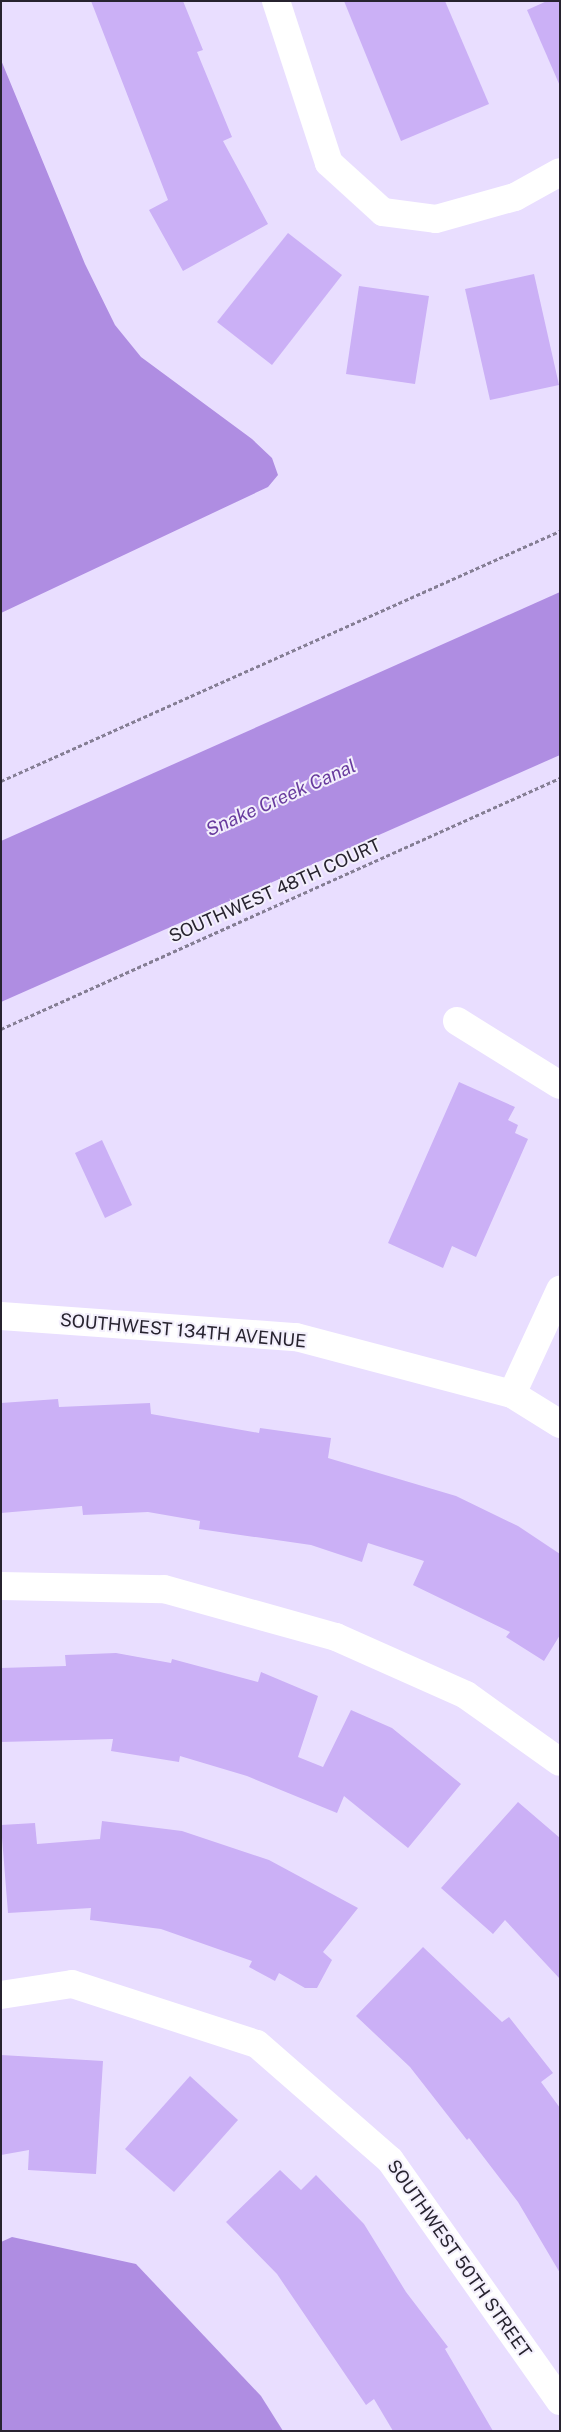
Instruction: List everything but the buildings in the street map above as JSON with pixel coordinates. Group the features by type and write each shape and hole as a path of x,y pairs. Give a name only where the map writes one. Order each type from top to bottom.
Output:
{"street":[{"path":"276,1 330,163 383,212 436,219 515,197 560,172"},
{"path":"456,1021 560,1085"},
{"path":"512,1394 560,1290"},
{"name":"SOUTHWEST 134TH AVENUE","path":"1,1316 296,1336 512,1394 560,1424"},
{"path":"1,1586 164,1589 336,1637 466,1695 560,1762"},
{"name":"SOUTHWEST 50TH STREET","path":"1,1995 72,1984 257,2044 390,2160 560,2401"}],"path":[{"path":"1,782 560,531"},
{"name":"SOUTHWEST 48TH COURT","path":"1,1029 560,778"}],"water":[{"path":"1,60 85,264 115,325 141,357 252,439 272,458 278,475 268,487 1,613"},
{"name":"Snake Creek Canal","path":"560,592 560,755 1,1002 1,841"},
{"path":"12,2237 136,2264 261,2396 283,2431 1,2431 1,2242"}]}
